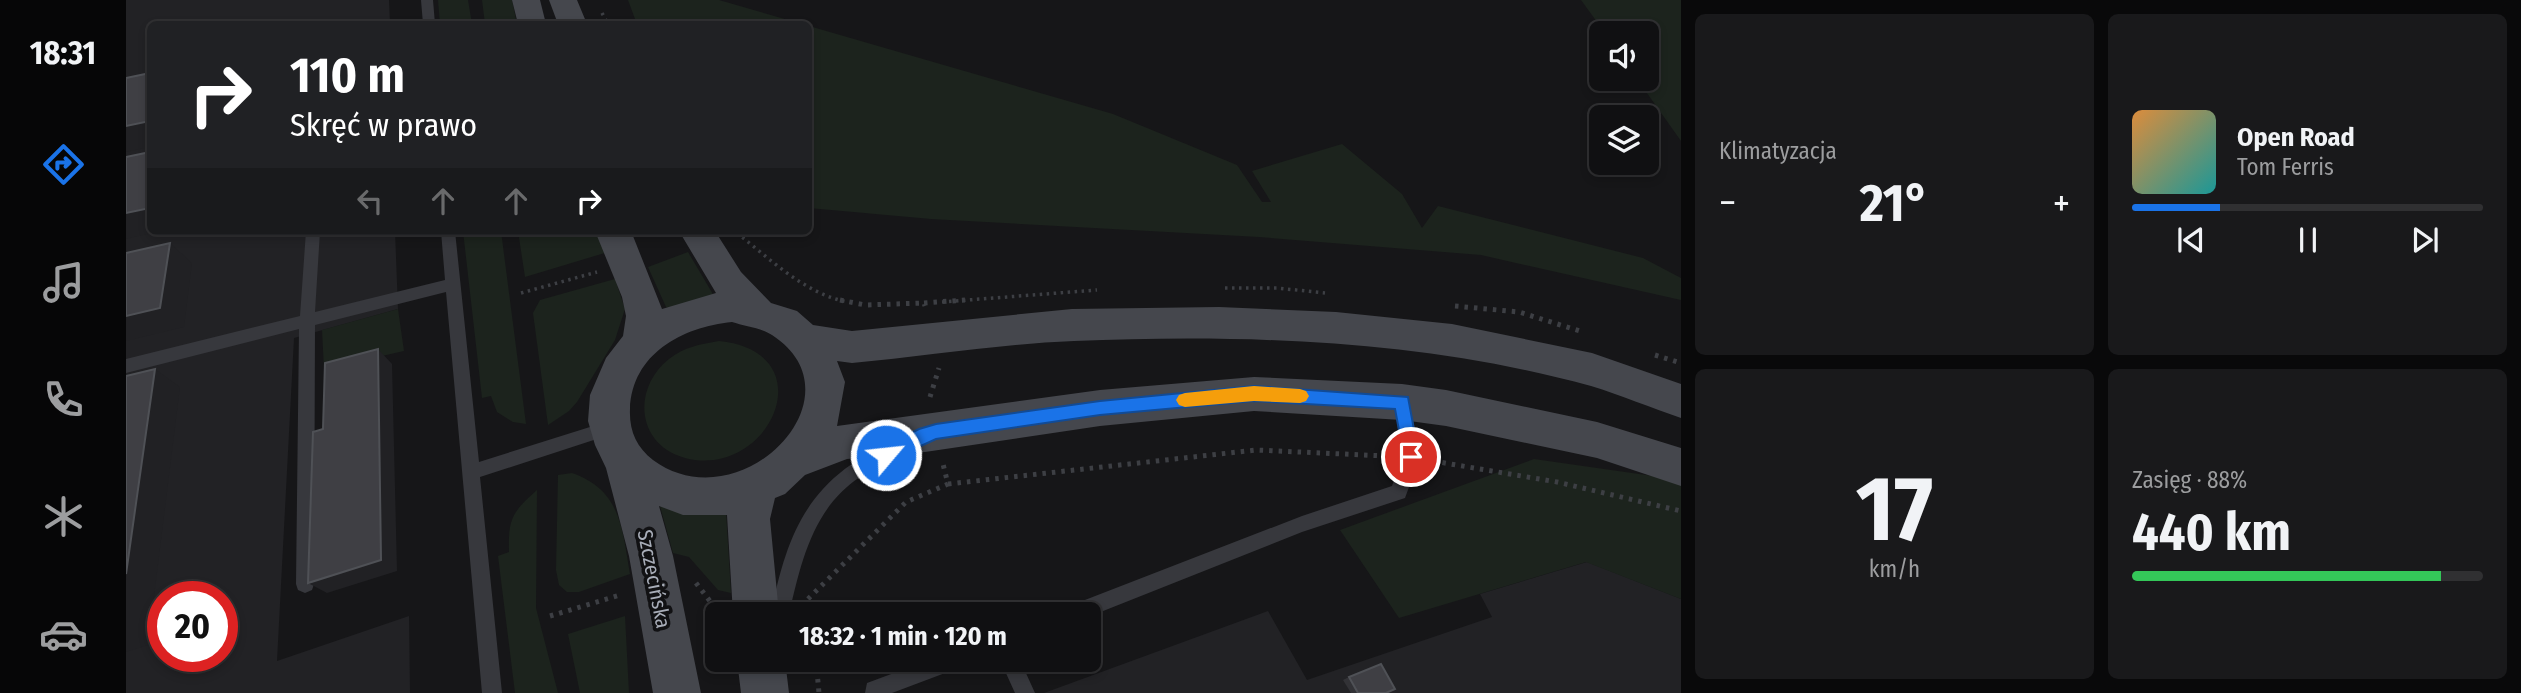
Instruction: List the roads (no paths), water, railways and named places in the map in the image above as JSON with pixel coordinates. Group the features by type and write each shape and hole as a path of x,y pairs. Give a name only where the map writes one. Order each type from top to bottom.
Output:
{"main road":[{"path":"526,0 531,21"},
{"path":"563,0 571,21"},
{"path":"615,235 641,298 645,316 641,342"},
{"path":"699,235 728,282 756,310"},
{"path":"796,460 810,443 820,424 827,386 824,368 808,340 791,325 756,310 733,307 708,309 683,316 661,327 641,342 630,353 615,379 607,408 618,447 653,485 685,496 734,494 757,486 796,460 846,441 925,434 1100,408 1254,394 1402,402 1446,408 1597,440 1681,467"},
{"path":"808,340 852,347 1072,325 1219,323 1336,328 1452,340 1592,370 1681,401"},
{"name":"Szczecińska","path":"618,447 651,556 677,693"},
{"path":"755,602 748,519 757,486"}],"lane":[{"path":"428,0 429,21"},
{"path":"305,584 307,320 313,235"},
{"path":"448,235 492,693"},
{"path":"126,366 454,284"},
{"path":"1101,603 1302,524 1399,492 1411,457 1402,402"},
{"path":"783,602 791,563 806,526 825,497 850,474 925,434"},
{"path":"472,472 618,447"},
{"path":"874,690 922,672"},
{"path":"1016,672 1026,693"}]}
